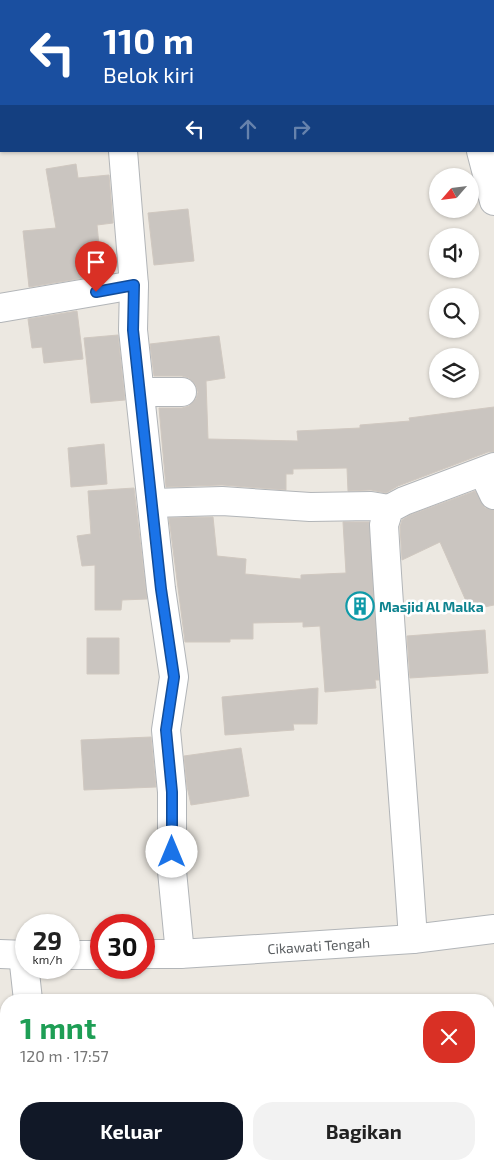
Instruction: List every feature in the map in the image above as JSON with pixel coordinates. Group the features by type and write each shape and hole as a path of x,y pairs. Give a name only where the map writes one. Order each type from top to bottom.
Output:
{"street":[{"path":"123,152 134,285 133,330 161,589 174,677 166,730 172,792 172,871 180,954"},
{"path":"480,152 494,201"},
{"path":"0,308 134,285"},
{"path":"141,392 182,392"},
{"path":"152,503 222,501 310,507 371,506 389,509 404,501 490,478"},
{"path":"389,509 384,525 384,535 413,939"},
{"name":"Cikawati Tengah","path":"155,954 413,939 494,929"},
{"path":"22,979 26,994"}],"building":[{"path":"76,164 78,178 109,175 113,223 97,225 102,275 29,287 23,231 56,228 46,169"},
{"path":"188,209 194,261 154,265 148,213"},
{"path":"77,311 83,359 44,363 42,347 32,348 28,319"},
{"path":"118,335 125,400 91,403 84,338"},
{"path":"219,336 225,378 206,381 208,439 298,441 297,431 360,428 360,425 410,421 409,418 494,407 494,452 488,452 398,486 386,493 371,490 348,491 347,468 293,469 293,474 286,474 286,490 222,485 166,487 159,408 182,408 189,406 196,399 198,392 195,384 189,378 182,376 154,376 150,344"},
{"path":"104,444 107,484 71,487 68,448"},
{"path":"134,488 147,599 122,600 121,610 95,610 95,565 82,566 77,536 91,534 88,491"},
{"path":"475,491 485,508 494,510 494,605 470,610 440,542 402,560 400,527 402,520 410,515"},
{"path":"213,517 217,556 246,559 245,574 301,579 301,575 346,573 343,522 369,522 379,680 375,680 376,688 325,692 320,626 303,627 303,622 253,623 253,639 230,639 230,642 185,642 169,518"},
{"path":"485,630 488,673 410,678 407,636"},
{"path":"87,638 119,638 119,674 87,674"},
{"path":"318,688 317,724 293,724 294,730 225,735 222,697"},
{"path":"151,737 156,787 84,790 81,740"},
{"path":"241,748 249,796 191,805 184,756"}],"place":[{"name":"Masjid Al Malka","path":"360,606"}],"route":[{"path":"96,292 134,285 133,330 161,589 174,677 166,730 172,792 172,852"}]}
